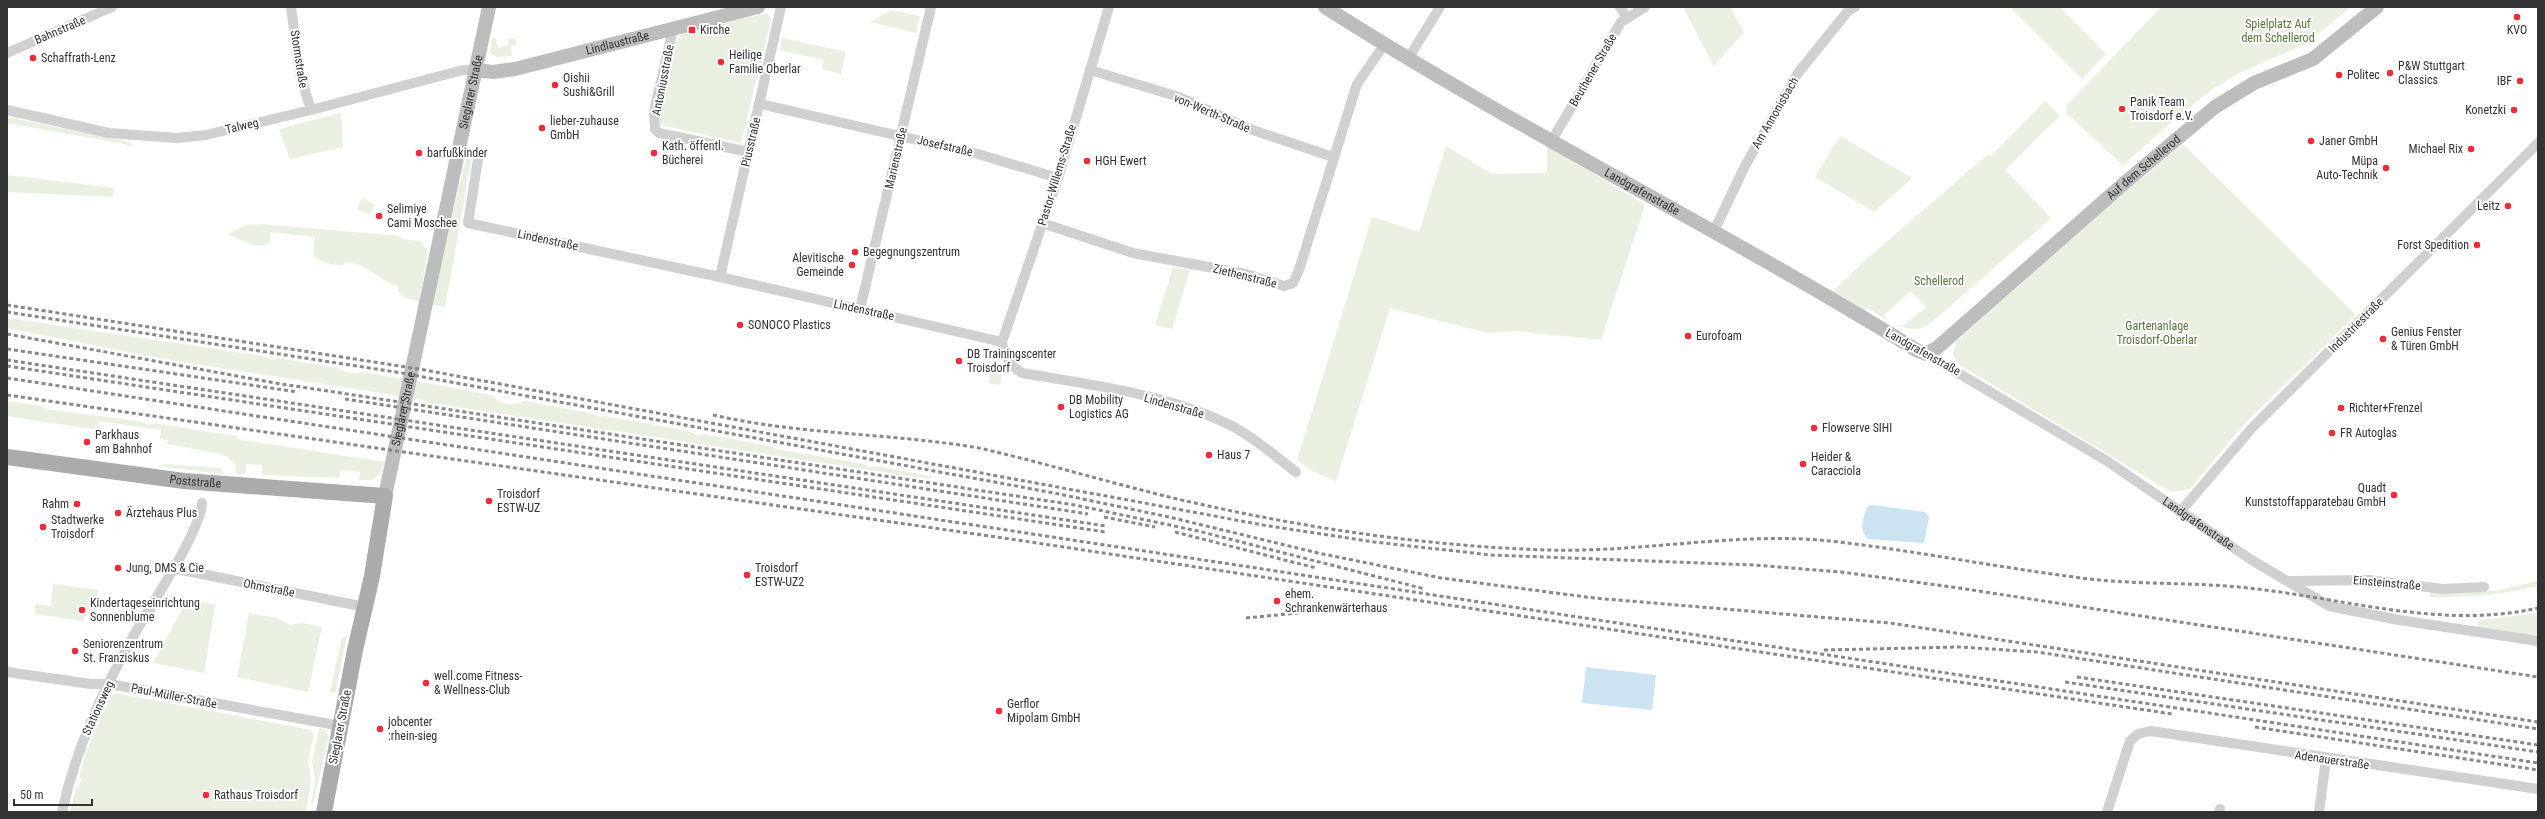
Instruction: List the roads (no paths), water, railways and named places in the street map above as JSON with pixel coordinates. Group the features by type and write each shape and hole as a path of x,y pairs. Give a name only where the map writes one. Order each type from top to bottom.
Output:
{"main road":[{"name":"Poststraße","path":"7,457 184,481 385,496"},
{"name":"Sieglarer Straße","path":"324,812 379,541 385,496"}],"street":[{"name":"Bahnstraße","path":"7,53 112,7"},
{"name":"Stormstraße","path":"291,7 300,74 311,110"},
{"name":"Sieglarer Straße","path":"385,496 489,7"},
{"name":"Lindlaustraße","path":"475,70 494,72 515,69 758,7"},
{"name":"Piusstraße","path":"720,277 781,7"},
{"name":"Marienstraße","path":"860,310 931,7"},
{"name":"Pastor-Willems-Straße","path":"1002,342 1058,178 1109,7"},
{"name":"Landgrafenstraße","path":"1325,7 1408,59 1551,142 1918,351 1926,354 2113,465 2250,559 2329,606 2399,620 2538,641"},
{"path":"1408,59 1440,7"},
{"path":"1620,7 1626,18"},
{"name":"Beuthener Straße","path":"1551,142 1621,22 1645,7"},
{"name":"Am Annonisbach","path":"1713,233 1745,166 1798,73 1848,11 1855,7"},
{"name":"Auf dem Schellerod","path":"1926,354 1938,347 2128,180 2215,107 2254,82 2313,59 2377,7"},
{"name":"Antoniusstraße","path":"673,29 654,111 655,129 659,133 749,152"},
{"name":"Ziethenstraße","path":"1042,223 1133,253 1288,285 1296,279 1357,84 1384,45"},
{"name":"Talweg","path":"7,110 109,133 177,138 206,135 311,110 463,70 475,70"},
{"name":"von-Werth-Straße","path":"1090,70 1179,97 1256,132 1333,157"},
{"name":"Josefstraße","path":"760,104 978,154 1058,178"},
{"name":"Industriestraße","path":"2180,512 2252,428 2538,143"},
{"name":"Lindenstraße","path":"479,153 468,223 720,277 1002,342 1010,363 1022,373 1100,387 1191,409 1252,437 1296,472"},
{"name":"Stationsweg","path":"62,812 77,753 109,684 196,526 202,504"},
{"name":"Ohmstraße","path":"172,568 365,607"},
{"name":"Einsteinstraße","path":"2289,581 2369,580 2443,589 2484,586"},
{"name":"Paul-Müller-Straße","path":"7,672 91,684 109,684 341,726"},
{"name":"Adenauerstraße","path":"2107,812 2130,741 2138,734 2151,731 2326,759 2538,789"},
{"path":"2319,812 2326,759"}],"water":[{"path":"1873,505 1925,512 1929,517 1924,543 1868,539 1863,532 1862,523 1868,506"},
{"path":"1586,667 1656,675 1652,710 1582,703"}],"railway":[{"path":"7,305 419,369 1263,525 1374,542 1491,555 1754,565 1841,572 1959,588 2538,677"},
{"path":"7,312 402,373 1054,493 1169,517 1318,553 1441,578 1594,598 1890,623 2538,722"},
{"path":"7,334 275,383 1075,505 1198,531 1425,589"},
{"path":"7,349 298,392"},
{"path":"7,360 1106,526"},
{"path":"7,366 1105,532"},
{"path":"7,378 2538,763"},
{"path":"7,395 1017,540 2172,714"},
{"path":"345,399 1088,514"},
{"path":"713,415 746,422 913,439 979,448 1160,495 1230,511 1320,527 1411,540 1502,548 1584,550 1730,540 1803,539 1870,546 2090,579 2248,588 2357,605 2429,614 2466,616 2502,614 2538,608"},
{"path":"1104,517 1155,527"},
{"path":"1175,532 1316,568"},
{"path":"1246,618 1318,611"},
{"path":"1824,650 1959,647 2037,652 2538,729"},
{"path":"2077,677 2538,745"},
{"path":"2065,682 2538,752"},
{"path":"2255,727 2538,770"}],"place":[{"name":"KVO","path":"2517,17"},
{"name":"Kirche","path":"692,30"},
{"name":"Schaffrath-Lenz","path":"33,58"},
{"name":"Heilige Familie Oberlar","path":"721,62"},
{"name":"P&W Stuttgart Classics","path":"2390,73"},
{"name":"Politec","path":"2339,75"},
{"name":"IBF","path":"2520,81"},
{"name":"Oishii Sushi&Grill","path":"555,85"},
{"name":"Panik Team Troisdorf e.V.","path":"2122,109"},
{"name":"Konetzki","path":"2514,110"},
{"name":"lieber-zuhause GmbH","path":"542,128"},
{"name":"Janer GmbH","path":"2311,141"},
{"name":"Michael Rix","path":"2471,149"},
{"name":"barfußkinder","path":"419,153"},
{"name":"Kath. öffentl. Bücherei","path":"654,153"},
{"name":"HGH Ewert","path":"1087,161"},
{"name":"Müpa Auto-Technik","path":"2386,168"},
{"name":"Leitz","path":"2508,206"},
{"name":"Selimiye Cami Moschee","path":"379,216"},
{"name":"Forst Spedition","path":"2477,245"},
{"name":"Begegnungszentrum","path":"855,252"},
{"name":"Alevitische Gemeinde","path":"852,265"},
{"name":"SONOCO Plastics","path":"740,325"},
{"name":"Eurofoam","path":"1688,336"},
{"name":"Genius Fenster & Türen GmbH","path":"2383,339"},
{"name":"DB Trainingscenter Troisdorf","path":"959,361"},
{"name":"DB Mobility Logistics AG","path":"1061,407"},
{"name":"Richter+Frenzel","path":"2341,408"},
{"name":"Flowserve SIHI","path":"1814,428"},
{"name":"FR Autoglas","path":"2332,433"},
{"name":"Parkhaus am Bahnhof","path":"87,442"},
{"name":"Haus 7","path":"1209,455"},
{"name":"Heider & Caracciola","path":"1803,464"},
{"name":"Quadt Kunststoffapparatebau GmbH","path":"2394,495"},
{"name":"Troisdorf ESTW-UZ","path":"489,501"},
{"name":"Rahm","path":"77,504"},
{"name":"Ärztehaus Plus","path":"118,513"},
{"name":"Stadtwerke Troisdorf","path":"43,527"},
{"name":"Jung, DMS & Cie","path":"118,568"},
{"name":"Troisdorf ESTW-UZ2","path":"747,575"},
{"name":"ehem. Schrankenwärterhaus","path":"1277,601"},
{"name":"Kindertageseinrichtung Sonnenblume","path":"82,610"},
{"name":"Seniorenzentrum St. Franziskus","path":"75,651"},
{"name":"well.come Fitness- & Wellness-Club","path":"426,683"},
{"name":"Gerflor Mipolam GmbH","path":"999,711"},
{"name":"jobcenter :rhein-sieg","path":"380,729"},
{"name":"Rathaus Troisdorf","path":"206,795"}],"park label":[{"name":"Spielplatz Auf dem Schellerod","path":"2278,31"},
{"name":"Schellerod","path":"1939,281"},
{"name":"Gartenanlage Troisdorf-Oberlar","path":"2157,333"}]}
